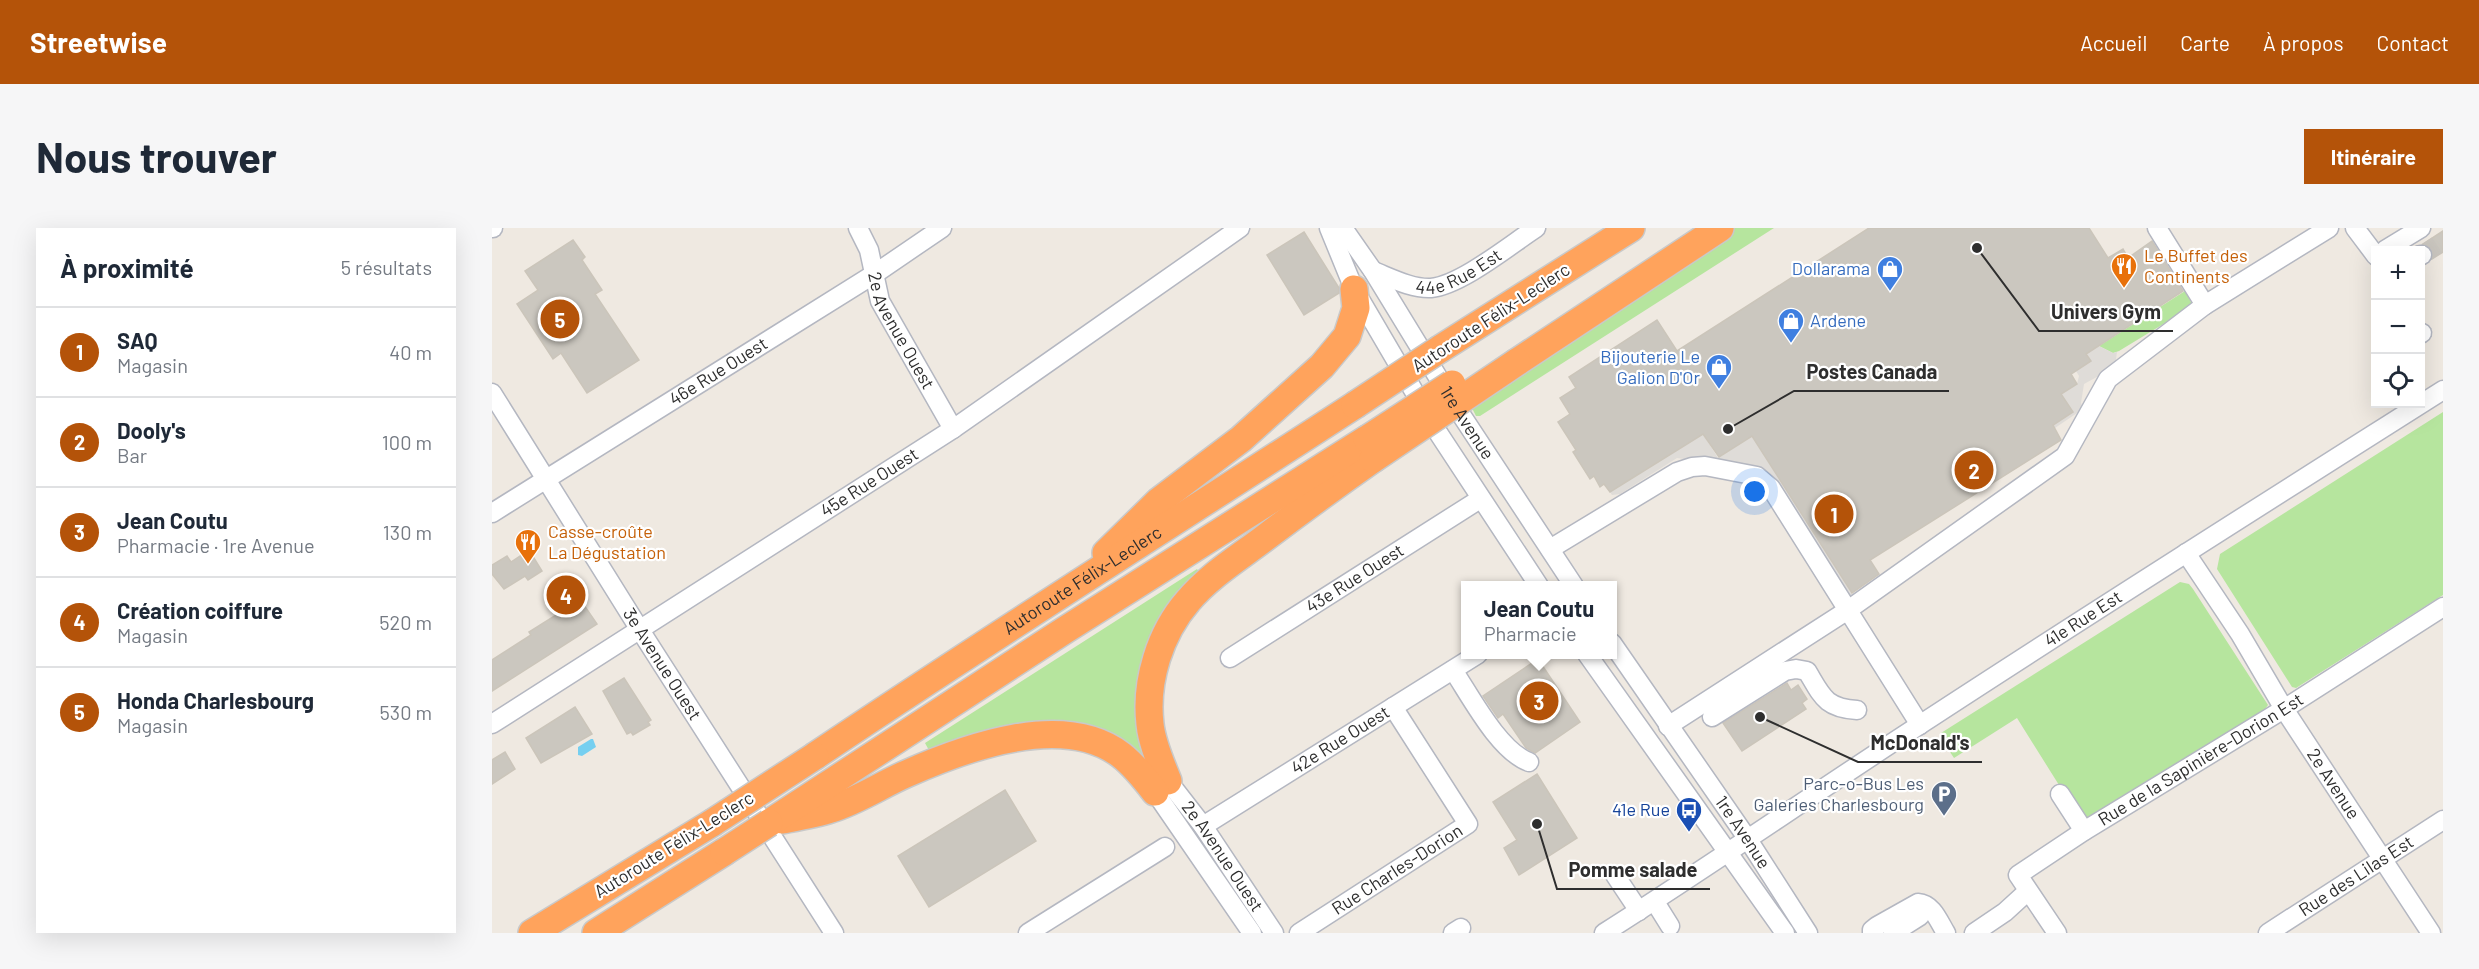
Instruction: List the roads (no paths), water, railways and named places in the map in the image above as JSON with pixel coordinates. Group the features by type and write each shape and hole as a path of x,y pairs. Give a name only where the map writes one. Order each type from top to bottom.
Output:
{"highway":[{"name":"Autoroute Félix-Leclerc","path":"532,933 712,823 963,657 1062,596 1485,320 1631,228"},
{"name":"Autoroute Félix-Leclerc","path":"596,933 769,823 827,798 1370,449 1509,356 1692,228"},
{"path":"1509,356 1720,228"},
{"path":"1062,596 1159,501 1241,439 1322,366 1347,336 1364,280"},
{"path":"1162,786 1150,724 1150,695 1156,658 1170,624 1189,599 1370,449"},
{"path":"827,798 941,760 1003,741 1028,736 1063,735 1096,742 1120,754 1162,786"}],"street":[{"name":"2e Avenue Ouest","path":"858,228 869,250 876,273 880,301 953,429"},
{"name":"46e Rue Ouest","path":"492,513 876,273 942,228"},
{"name":"45e Rue Ouest","path":"492,724 953,429 1240,228"},
{"name":"1re Avenue","path":"1329,228 1458,410 1571,581"},
{"name":"1re Avenue","path":"1343,228 1364,280 1439,434 1536,581"},
{"name":"44e Rue Est","path":"1364,280 1430,288 1448,284 1536,228"},
{"path":"2157,228 2205,305"},
{"path":"1668,726 1848,610 2065,456 2108,380 2205,305 2329,228"},
{"path":"2355,228 2371,249"},
{"path":"2392,246 2421,228"},
{"name":"41e Rue Est","path":"1604,933 1655,902 1747,838 1920,725 2443,390"},
{"name":"3e Avenue Ouest","path":"492,393 834,933"},
{"path":"1550,549 1677,472 1705,466 1757,476 1771,488 1920,725"},
{"name":"43e Rue Ouest","path":"1230,658 1480,499"},
{"name":"2e Avenue","path":"2186,553 2240,634 2284,709 2384,858 2431,933"},
{"name":"Rue de la Sapinière-Dorion Est","path":"2028,891 2018,875 2084,831 2284,709 2443,607"},
{"name":"1re Avenue","path":"1617,650 1747,838 1808,933"},
{"name":"42e Rue Ouest","path":"1203,826 1470,659"},
{"name":"1re Avenue","path":"1591,659 1785,933"},
{"path":"1712,717 1785,671 1796,669 1807,671 1818,692 1830,704 1854,710"},
{"path":"1453,670 1488,722 1517,757 1529,762"},
{"name":"Rue Charles-Dorion","path":"1299,933 1468,824 1394,706"},
{"name":"2e Avenue Ouest","path":"1162,786 1203,826 1275,933"},
{"name":"2e Avenue Ouest","path":"1162,786 1252,933"},
{"path":"2060,794 2084,831"},
{"name":"Rue des Lilas Est","path":"2268,933 2443,820"},
{"path":"1028,933 1165,848"},
{"path":"1616,876 1639,911"},
{"path":"1974,933 2005,912 2028,891 2056,933"},
{"path":"1655,902 1670,926"},
{"path":"1872,933 1877,926 1918,903 1924,903 1931,909 1947,933"},
{"path":"1893,933 1920,916"}],"water":[{"path":"591,739 596,747 582,756 578,755 578,747"}],"tunnel":[{"path":"2425,253 2443,241"}],"place":[{"name":"Univers Gym","path":"1977,248"},
{"name":"Le Buffet des Continents","path":"2124,289"},
{"name":"Dollarama","path":"1890,292"},
{"name":"Honda Charlesbourg","path":"560,319"},
{"name":"Ardene","path":"1791,344"},
{"name":"Bijouterie Le Galion D'Or","path":"1719,390"},
{"name":"Postes Canada","path":"1728,429"},
{"name":"Dooly's","path":"1974,470"},
{"name":"SAQ","path":"1834,514"},
{"name":"Casse-croûte La Dégustation","path":"528,565"},
{"name":"Création coiffure","path":"566,595"},
{"name":"Jean Coutu","path":"1539,701"},
{"name":"McDonald's","path":"1760,717"},
{"name":"Parc-o-Bus Les Galeries Charlesbourg","path":"1944,817"},
{"name":"Pomme salade","path":"1537,824"},
{"name":"41e Rue","path":"1689,833"}]}
